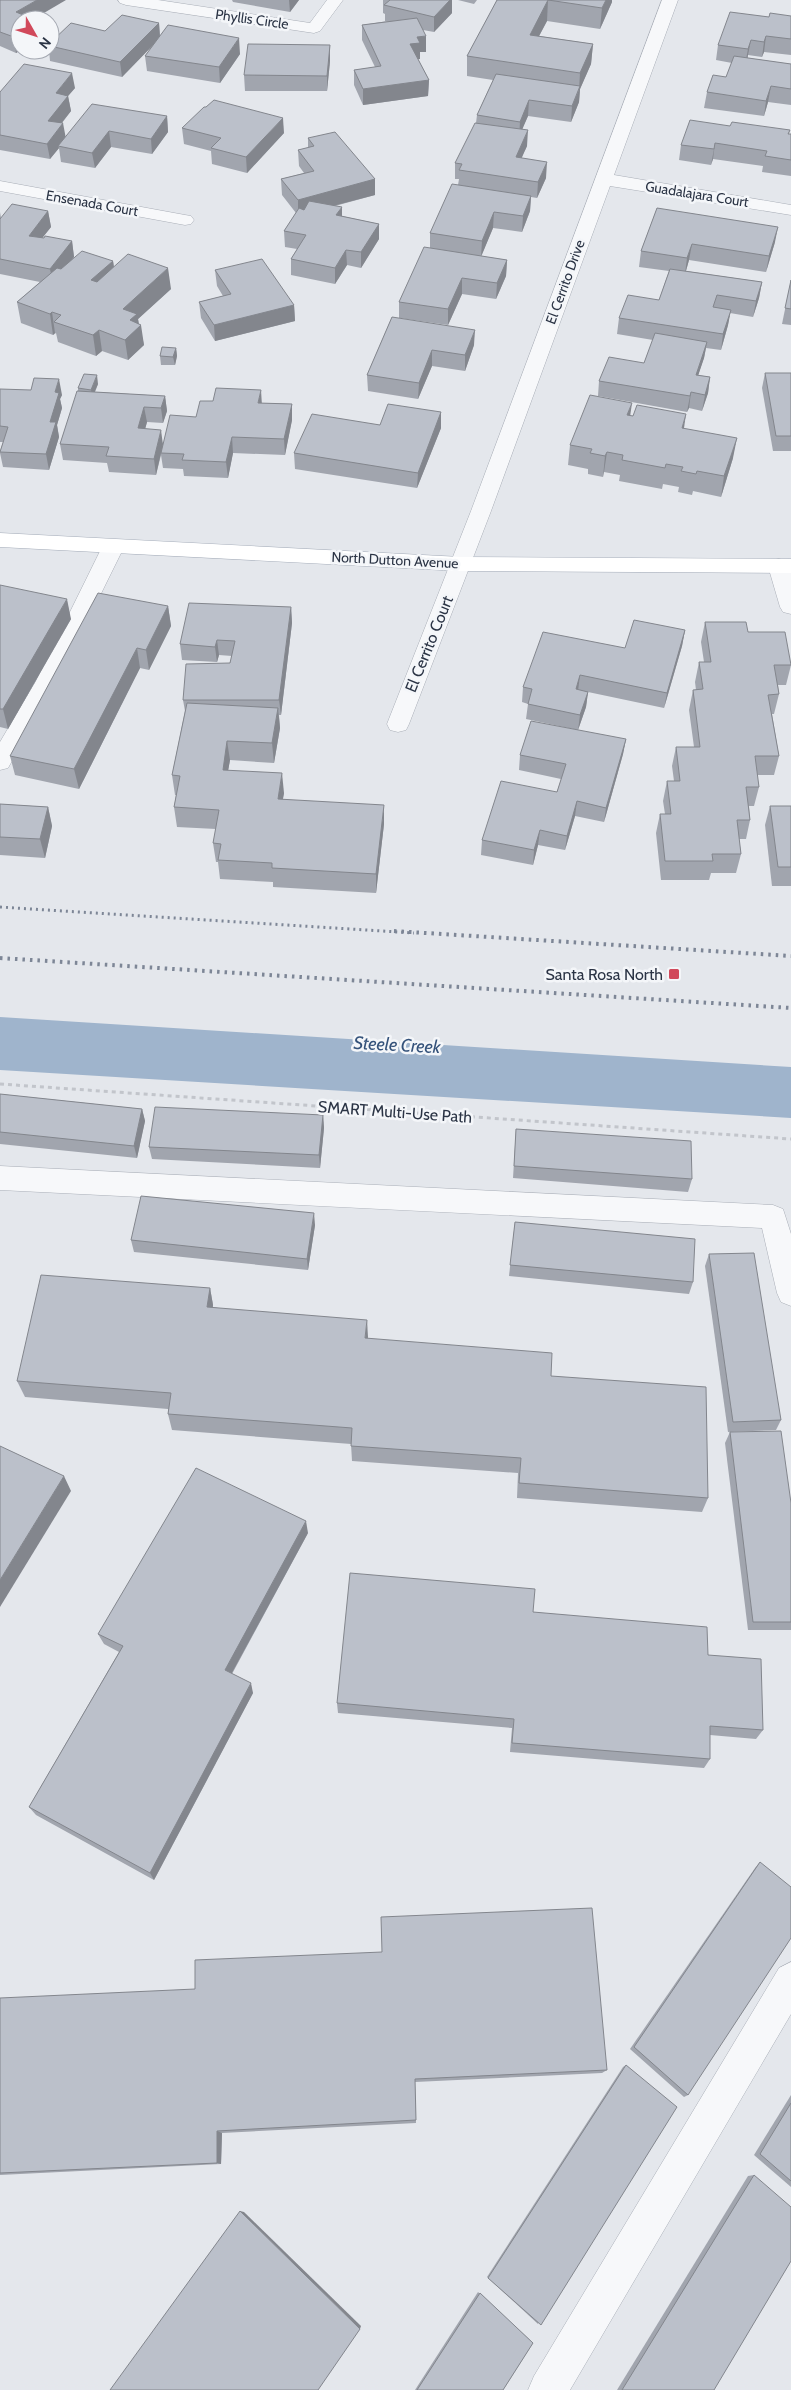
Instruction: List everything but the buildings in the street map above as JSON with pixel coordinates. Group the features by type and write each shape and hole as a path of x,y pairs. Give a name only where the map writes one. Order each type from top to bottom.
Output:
{"main road":[{"name":"North Dutton Avenue","path":"0,540 461,564 785,566"}],"street":[{"name":"Phyllis Circle","path":"126,0 314,28 335,0"},
{"name":"El Cerrito Drive","path":"461,564 670,0"},
{"name":"Guadalajara Court","path":"603,179 791,210"},
{"name":"Ensenada Court","path":"0,186 185,220"},
{"path":"0,762 47,681 113,547"},
{"name":"El Cerrito Court","path":"398,724 461,564"},
{"path":"785,566 791,607"},
{"path":"0,1178 773,1217 791,1293"},
{"path":"548,2390 791,1980"}],"path":[{"name":"SMART Multi-Use Path","path":"0,1084 791,1139"}],"water":[{"name":"Steele Creek","path":"0,1017 791,1067 791,1118 0,1070"}],"railway":[{"path":"0,907 414,933"},
{"path":"394,931 791,956"},
{"path":"0,958 791,1008"}],"place":[{"name":"Santa Rosa North","path":"674,974"}]}
